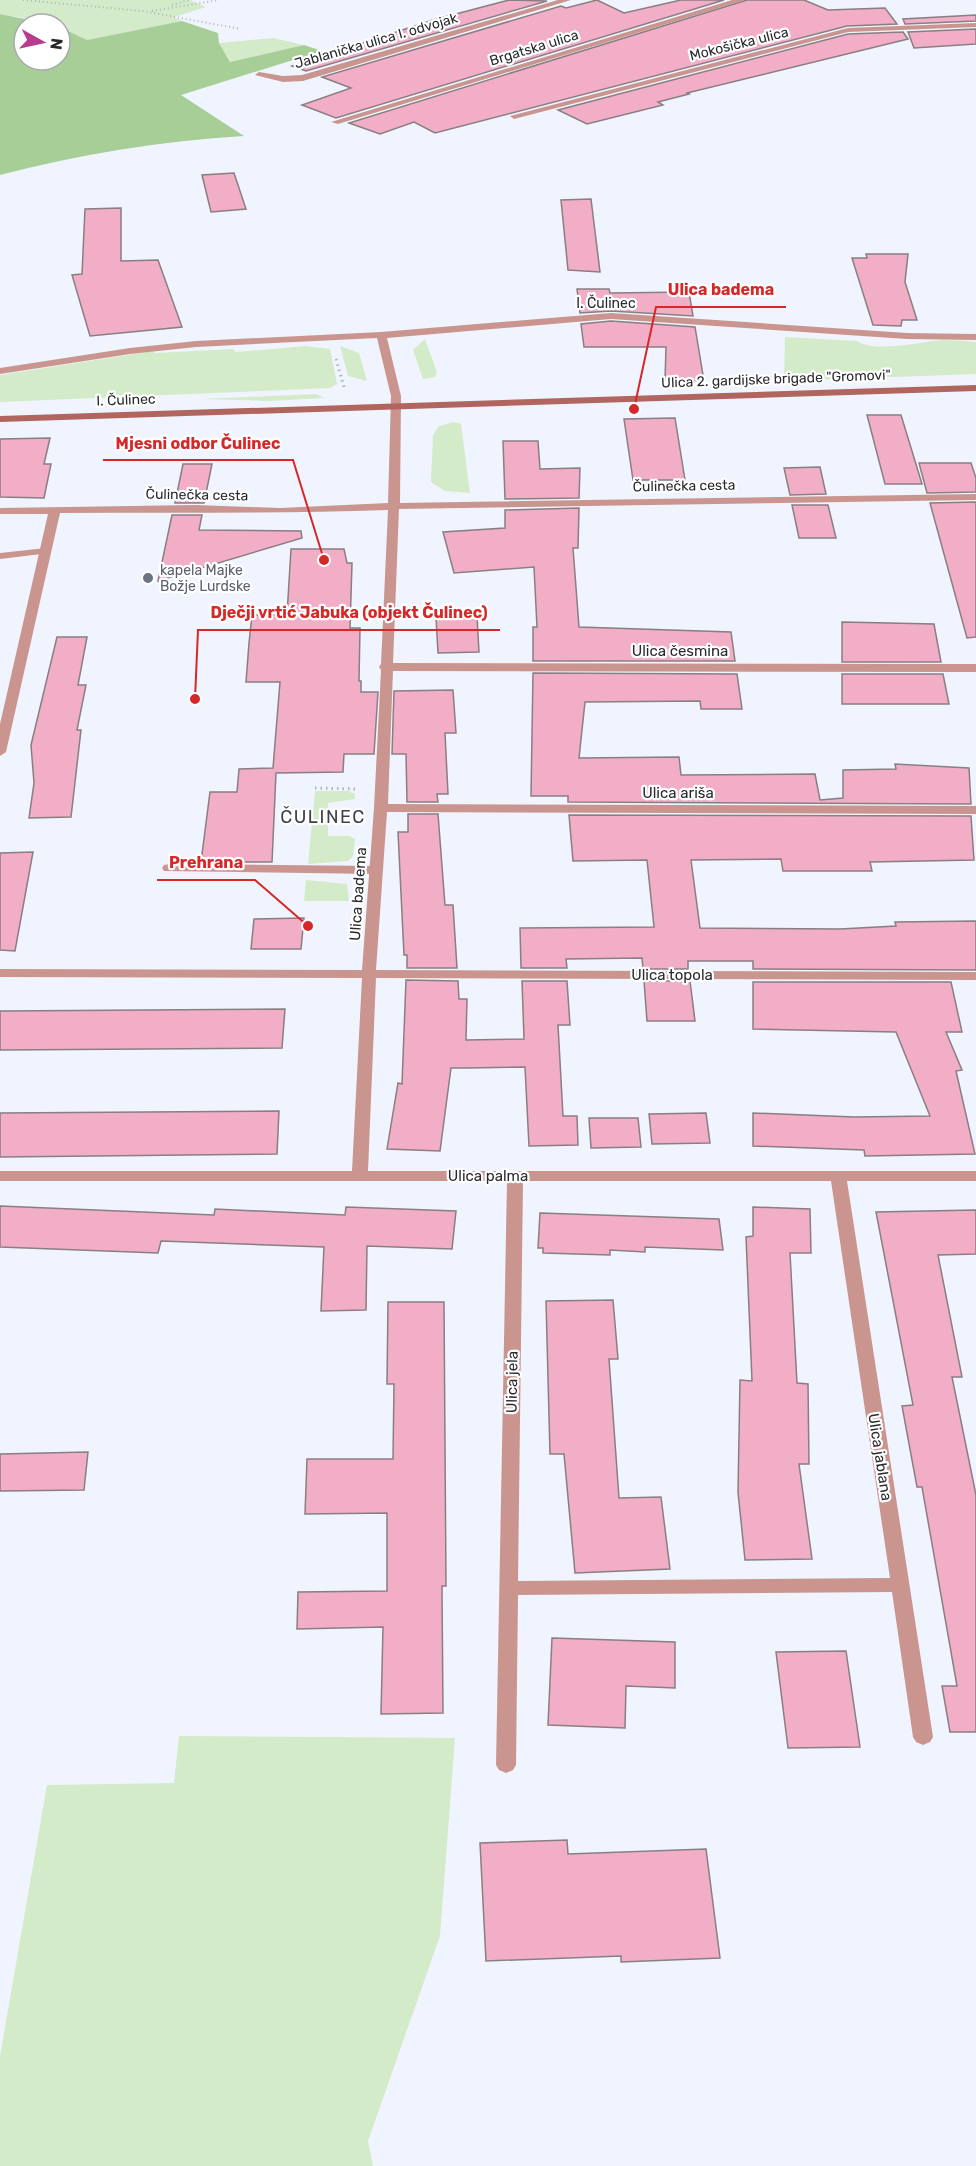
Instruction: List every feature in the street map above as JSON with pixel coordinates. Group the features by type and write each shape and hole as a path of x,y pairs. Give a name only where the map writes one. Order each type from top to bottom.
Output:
{"street":[{"name":"Jablanička ulica I. odvojak","path":"259,75 283,79 303,78 567,0"},
{"name":"Brgatska ulica","path":"334,122 741,0"},
{"name":"Mokošička ulica","path":"514,116 848,30 976,25"},
{"name":"I. Čulinec","path":"0,371 185,345 381,335 611,316 907,336 976,337"},
{"path":"381,335 397,405 393,506"},
{"name":"Ulica 2. gardijske brigade \"Gromovi\"","path":"397,405 976,388"},
{"name":"I. Čulinec","path":"0,419 397,405"},
{"name":"Čulinečka cesta","path":"0,511 196,508 270,511 393,506 976,497"},
{"name":"Ulica badema","path":"360,1176 369,974 381,808 393,506"},
{"path":"0,752 55,510"},
{"path":"2,556 46,551"},
{"name":"Ulica česmina","path":"385,667 976,668"},
{"path":"1,688 16,688"},
{"name":"Ulica ariša","path":"381,808 976,810"},
{"path":"169,868 376,870"},
{"name":"Ulica topola","path":"0,973 976,976"},
{"name":"Ulica palma","path":"0,1176 976,1176"},
{"name":"Ulica jela","path":"506,1765 515,1176"},
{"name":"Ulica jablana","path":"837,1176 923,1737"},
{"path":"508,1588 899,1585"}],"path":[{"path":"23,0 148,11 241,29"},
{"path":"166,8 189,0"},
{"path":"148,11 219,0"},
{"path":"330,338 344,388"},
{"path":"315,788 364,789"}],"green space":[{"path":"0,0 190,0 206,7 174,17 182,21 87,40 72,33 72,12 12,12 12,16 0,14"},
{"path":"0,14 12,16 12,72 72,72 72,33 87,40 182,21 218,33 219,43 230,62 304,45 322,51 181,95 244,136 182,141 121,150 0,175"},
{"path":"273,38 304,45 230,62 219,43"},
{"path":"785,337 857,341 874,346 942,340 976,342 976,374 784,381"},
{"path":"425,339 437,372 435,377 423,379 413,350"},
{"path":"306,346 330,349 337,384 330,388 0,402 0,375 153,351 155,353 233,349 236,352"},
{"path":"340,346 359,353 367,381 348,376"},
{"path":"316,394 324,398 270,401 201,399"},
{"path":"454,422 461,424 470,493 445,491 431,482 433,435 439,426"},
{"path":"315,791 349,791 355,794 355,799 328,803 328,836 349,836 355,839 353,856 348,861 308,864"},
{"path":"306,880 347,884 349,901 304,901"},
{"path":"179,1736 455,1738 440,1936 368,2141 373,2166 0,2166 0,2056 47,1785 174,1783"}],"building":[{"path":"509,0 547,1 306,71 292,66 433,20"},
{"path":"597,0 624,13 681,0 724,0 336,118 302,105 351,88 322,77 561,6 566,8"},
{"path":"747,0 804,0 828,10 885,8 897,24 847,26 435,133 414,122 380,134 349,123"},
{"path":"976,15 976,21 905,24 903,19"},
{"path":"976,29 976,44 914,48 908,32"},
{"path":"903,32 908,39 687,93 689,94 658,102 663,105 587,124 558,110 848,34"},
{"path":"234,173 246,209 211,212 202,175"},
{"path":"591,199 600,272 568,270 561,200"},
{"path":"121,208 121,261 158,260 182,327 90,336 72,275 82,274 85,209"},
{"path":"866,254 908,254 905,282 917,320 902,320 901,326 873,325 852,258 867,258"},
{"path":"577,289 609,289 610,293 689,292 693,316 611,311 580,313"},
{"path":"611,321 695,327 704,381 665,380 666,347 584,347 581,324"},
{"path":"867,415 901,415 922,484 885,484"},
{"path":"675,418 685,480 633,480 624,419"},
{"path":"50,438 44,464 51,464 44,498 0,497 0,439"},
{"path":"503,441 538,441 540,469 580,468 579,498 505,499"},
{"path":"919,463 971,463 976,478 976,492 927,493"},
{"path":"183,464 212,464 204,503 175,503"},
{"path":"820,467 826,494 790,495 784,468"},
{"path":"976,502 976,637 967,638 930,503"},
{"path":"792,505 828,505 836,538 799,538"},
{"path":"579,508 578,548 573,548 579,627 731,632 735,661 533,661 533,627 537,627 534,567 454,573 443,532 505,528 505,510"},
{"path":"172,515 202,515 199,530 301,531 302,538 158,581"},
{"path":"291,549 344,549 347,563 352,563 350,628 360,628 359,681 361,681 361,692 378,692 374,754 344,754 343,772 276,773 272,862 201,862 210,792 237,792 239,769 273,768 280,682 246,682 249,643 252,615 287,615"},
{"path":"477,616 479,652 438,653 436,617"},
{"path":"842,622 934,624 941,662 842,662"},
{"path":"57,637 87,637 78,685 86,685 77,730 81,730 71,817 29,818 34,783 31,745"},
{"path":"533,673 737,674 742,709 701,709 700,701 585,702 579,758 679,757 681,775 815,774 820,800 843,798 843,770 896,769 895,764 969,768 971,804 568,802 568,796 531,796"},
{"path":"842,674 943,674 949,704 842,704"},
{"path":"453,690 456,733 445,733 448,794 437,794 438,802 407,802 406,754 392,754 394,691"},
{"path":"408,814 438,814 445,905 453,905 457,968 407,968 407,955 404,955 398,832 408,832"},
{"path":"569,815 971,816 974,860 870,862 872,871 783,871 781,859 691,860 700,928 840,929 896,926 895,922 976,921 976,970 753,969 753,961 688,961 688,969 643,969 642,958 566,959 567,968 521,968 520,928 654,927 647,860 573,861"},
{"path":"33,852 15,951 0,950 0,853"},
{"path":"304,918 301,949 251,949 254,919"},
{"path":"406,980 458,981 459,999 467,999 466,1040 524,1039 522,981 567,981 570,1025 558,1025 563,1116 577,1116 578,1145 529,1146 525,1067 451,1068 440,1151 387,1149 398,1083 402,1084"},
{"path":"644,981 690,981 695,1021 647,1021"},
{"path":"753,982 951,982 962,1032 946,1032 962,1070 956,1071 975,1154 865,1156 864,1150 753,1146 753,1113 854,1117 930,1116 896,1032 753,1029"},
{"path":"285,1009 282,1048 0,1050 0,1011"},
{"path":"279,1111 277,1154 0,1157 0,1113"},
{"path":"706,1113 710,1143 652,1144 649,1114"},
{"path":"589,1118 638,1118 641,1147 591,1148"},
{"path":"0,1206 214,1215 215,1209 345,1215 346,1207 456,1211 452,1249 367,1246 366,1310 321,1311 324,1247 161,1241 158,1253 0,1247"},
{"path":"753,1207 810,1209 811,1253 790,1253 797,1383 808,1384 809,1464 799,1464 812,1559 745,1560 738,1492 740,1380 752,1381 746,1237 753,1236"},
{"path":"976,1210 976,1254 938,1255 962,1377 952,1377 976,1495 976,1732 950,1732 942,1686 957,1686 922,1487 917,1487 902,1406 913,1405 876,1212"},
{"path":"540,1213 719,1219 723,1250 645,1247 645,1252 610,1250 610,1255 543,1253 543,1248 538,1248"},
{"path":"613,1300 618,1359 609,1359 619,1498 661,1497 670,1569 575,1573 564,1454 550,1454 546,1301"},
{"path":"388,1302 444,1302 446,1586 442,1586 443,1713 381,1714 383,1627 297,1629 298,1592 387,1591 387,1513 305,1514 307,1459 393,1459 394,1384 387,1384"},
{"path":"88,1452 84,1490 0,1491 0,1454"},
{"path":"552,1638 675,1642 675,1688 626,1686 625,1728 548,1725"},
{"path":"846,1651 860,1747 788,1748 776,1652"},
{"path":"567,1840 568,1854 706,1849 720,1958 621,1962 621,1956 486,1961 480,1843"}],"place":[{"name":"Ulica badema","path":"634,409"},
{"name":"Mjesni odbor Čulinec","path":"324,560"},
{"name":"kapela Majke Božje Lurdske","path":"148,578"},
{"name":"Dječji vrtić Jabuka (objekt Čulinec)","path":"195,699"},
{"name":"Prehrana","path":"308,926"}],"district":[{"name":"ČULINEC","path":"323,817"}]}
